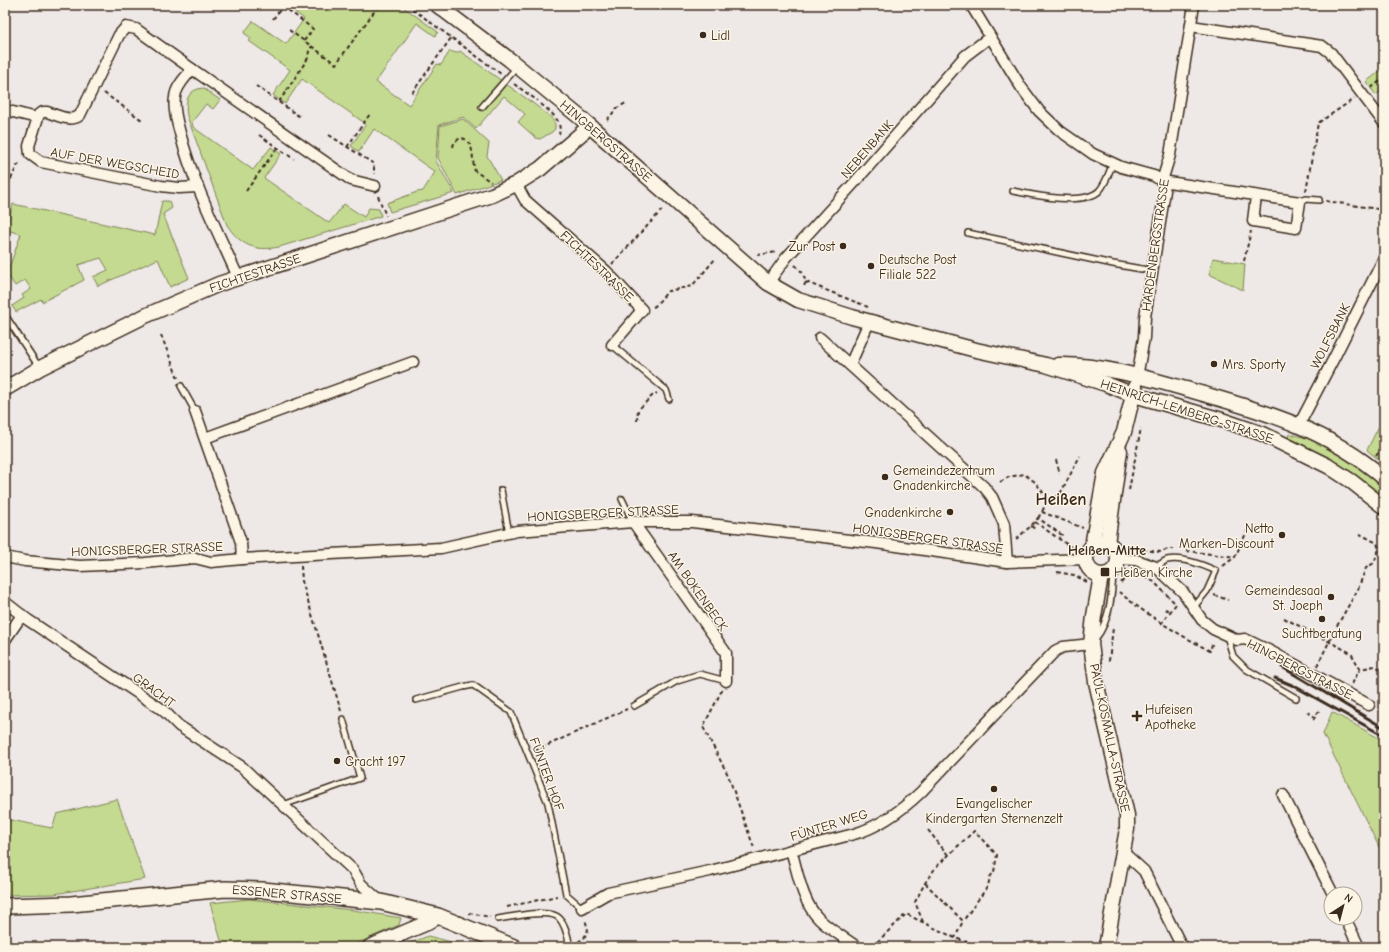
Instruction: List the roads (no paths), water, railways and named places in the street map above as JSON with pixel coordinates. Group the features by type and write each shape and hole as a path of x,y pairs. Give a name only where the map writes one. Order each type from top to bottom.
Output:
{"main road":[{"name":"ESSENER STRASSE","path":"5,906 71,904 225,889 263,890 381,902 438,916 514,947"}],"street":[{"name":"HINGBERGSTRASSE","path":"437,5 518,66 590,126 768,283"},
{"path":"971,5 1021,87 1040,111 1060,131 1093,154 1122,167 1154,176 1162,181 1256,196 1302,201 1296,228 1253,221 1256,196"},
{"name":"HARDENBERGSTRASSE","path":"1092,546 1105,473 1127,425 1134,395 1144,338 1165,191 1162,181 1170,155 1194,5"},
{"path":"1191,26 1322,46 1331,53 1384,123"},
{"path":"5,110 37,118 43,112 72,119 76,118 80,115 119,35 126,27 136,29 351,180 375,186"},
{"name":"NEBENBANK","path":"768,283 786,258 855,182 965,56 990,37"},
{"name":"AUF DER WEGSCHEID","path":"192,69 176,90 174,98 176,118 184,150 198,187 238,277"},
{"name":"AUF DER WEGSCHEID","path":"37,118 29,146 30,154 41,162 161,186 179,188 198,187"},
{"name":"FICHTESTRASSE","path":"5,389 40,368 145,316 238,277 500,192 540,169 590,126"},
{"name":"FICHTESTRASSE","path":"516,184 525,200 606,271 642,310 612,345"},
{"name":"WOLFSBANK","path":"1299,425 1384,258"},
{"name":"HEINRICH-LEMBERG-STRASSE","path":"768,283 798,300 870,316 976,350 1046,365 1106,384 1134,395 1222,420 1263,434 1328,466 1351,480 1384,507"},
{"path":"850,365 870,316"},
{"path":"820,338 984,486 992,497 1004,524 1007,562"},
{"path":"205,438 413,362"},
{"name":"HEINRICH-LEMBERG-STRASSE","path":"1046,365 1078,364 1137,376 1263,411 1299,425 1336,444 1369,465 1384,478"},
{"name":"HONIGSBERGER STRASSE","path":"195,411 241,542 242,559"},
{"name":"HARDENBERGSTRASSE","path":"1107,543 1122,437"},
{"name":"HONIGSBERGER STRASSE","path":"5,557 25,562 80,566 145,563 195,558 211,562 441,548 517,531 633,522 692,522 876,543 1007,562 1085,559"},
{"name":"AM BOKENBECK","path":"633,522 726,653 726,681"},
{"path":"1099,543 1107,543 1117,552 1119,560 1117,566 1106,581 1092,573 1087,567 1085,559 1087,552 1092,546 1099,543"},
{"name":"HINGBERGSTRASSE","path":"1119,560 1136,560 1156,567 1178,587 1202,620 1213,630 1237,640 1245,639 1314,674 1369,705"},
{"name":"PAUL-KOSMALLA-STRASSE","path":"1106,581 1094,616 1091,644 1096,682 1127,815 1127,829 1106,947"},
{"name":"GRACHT","path":"5,602 163,710 179,726 242,768 353,870 361,884 381,902"},
{"path":"5,640 22,615"},
{"name":"FÜNTER WEG","path":"582,908 608,893 710,871 863,831 888,818 910,802 1055,651 1063,647 1073,645 1091,644"},
{"path":"1283,796 1329,886"},
{"path":"791,850 805,898 811,909 820,920 858,947"},
{"path":"1122,852 1144,871 1182,947"},
{"path":"370,947 427,923 438,916"},
{"path":"1349,926 1359,947"}],"lane":[{"path":"482,107 518,66"},
{"path":"1013,191 1062,199 1087,197 1099,191 1107,179 1113,163"},
{"path":"1302,201 1319,200"},
{"path":"968,233 1153,271"},
{"path":"5,315 40,368"},
{"name":"FICHTESTRASSE","path":"612,345 666,390 669,399"},
{"name":"HONIGSBERGER STRASSE","path":"180,386 195,411"},
{"path":"501,490 508,533"},
{"path":"622,499 633,522"},
{"path":"1156,567 1166,560 1181,560 1202,564 1216,571 1207,591 1193,608"},
{"path":"1227,636 1233,656 1246,669 1296,698"},
{"path":"634,706 677,681 700,674 726,681"},
{"name":"FÜNTER HOF","path":"416,700 473,685 511,712 548,803 566,894 582,908"},
{"path":"282,806 360,778 343,719"},
{"path":"498,919 550,913 559,916 565,926 572,945"}],"railway":[{"path":"1282,667 1384,728"},
{"path":"1275,678 1294,686 1384,736"}],"place":[{"name":"Lidl","path":"703,35"},
{"name":"Zur Post","path":"843,246"},
{"name":"Deutsche Post Filiale 522","path":"871,266"},
{"name":"Mrs. Sporty","path":"1214,364"},
{"name":"Gemeindezentrum Gnadenkirche","path":"885,477"},
{"name":"Gnadenkirche","path":"950,512"},
{"name":"Netto Marken-Discount","path":"1282,535"},
{"name":"Heißen Kirche","path":"1105,572"},
{"name":"Gemeindesaal St. Joeph","path":"1331,597"},
{"name":"Suchtberatung","path":"1322,619"},
{"name":"Hufeisen Apotheke","path":"1137,716"},
{"name":"Gracht 197","path":"337,761"},
{"name":"Evangelischer Kindergarten Sternenzelt","path":"994,789"}],"district":[{"name":"Heißen","path":"1061,499"},
{"name":"Heißen-Mitte","path":"1107,550"}]}
